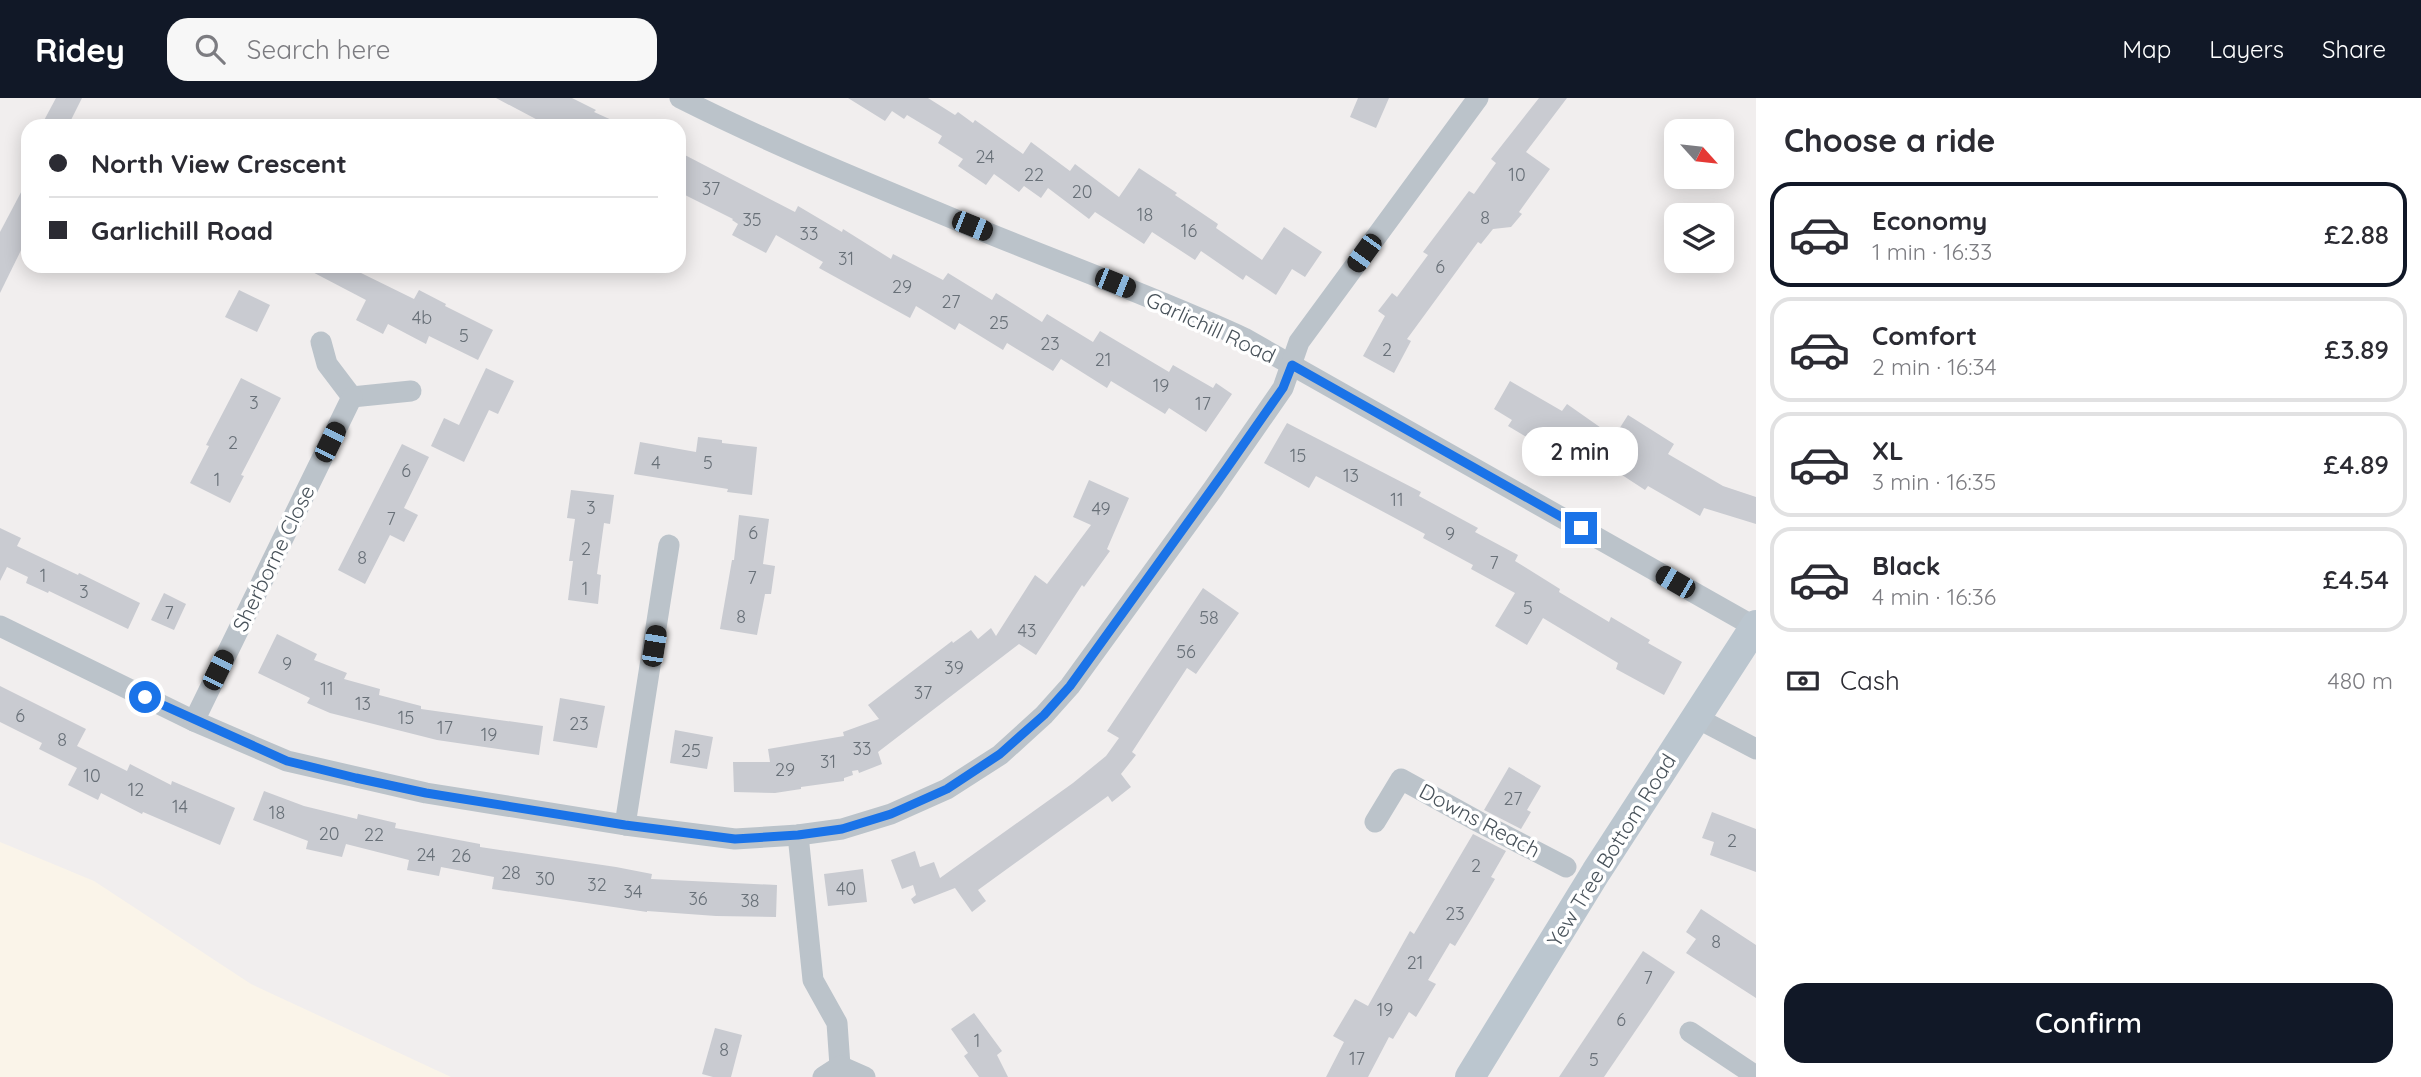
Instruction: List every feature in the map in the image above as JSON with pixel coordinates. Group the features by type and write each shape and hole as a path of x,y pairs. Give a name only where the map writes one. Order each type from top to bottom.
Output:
{"main road":[{"name":"Yew Tree Bottom Road","path":"1470,1077 1575,905 1755,626"}],"street":[{"path":"0,626 194,721 287,761 426,793 625,825 735,839 842,829 891,814 947,789 1000,754 1044,715 1070,686 1283,388 1299,342 1478,98"},
{"name":"Garlichill Road","path":"693,101 972,226 1186,311 1244,338 1755,626"},
{"path":"321,342 327,364 352,397 411,391"},
{"name":"Sherborne Close","path":"194,721 352,397"},
{"path":"625,825 669,545"},
{"path":"1695,717 1756,749"},
{"name":"Downs Reach","path":"1375,822 1401,779 1566,867"},
{"path":"798,835 813,980 837,1023 831,1071 865,1077"},
{"path":"1690,1032 1756,1076"}],"shaded area":[{"path":"0,842 94,881 251,984 451,1077 0,1077"}],"building":[{"path":"56,98 82,98 72,119 45,119"},
{"path":"496,98 572,98 610,119 536,119"},
{"path":"848,98 928,98 955,115 958,112 973,123 975,120 1023,154 1031,142 1070,171 1075,164 1119,197 1139,168 1177,193 1175,195 1218,224 1216,228 1262,260 1284,227 1322,252 1305,277 1292,269 1276,295 1246,275 1243,280 1201,251 1195,260 1152,232 1144,244 1095,212 1089,219 1048,188 1041,198 1024,186 1019,192 994,174 986,185 958,166 963,159 938,143 942,136 907,115 904,119 892,111 885,121"},
{"path":"1358,98 1389,98 1376,128 1350,117"},
{"path":"1539,98 1567,98 1526,152 1550,169 1519,212 1522,214 1511,227 1493,229 1481,244 1478,242 1407,339 1411,341 1394,373 1363,356 1385,316 1378,311 1392,293 1397,297 1428,255 1423,252 1469,191 1474,194 1496,163 1491,159"},
{"path":"686,156 795,212 798,206 842,232 843,229 891,259 893,254 943,280 948,273 992,300 996,293 1042,322 1047,314 1093,342 1100,331 1169,372 1173,365 1213,388 1216,383 1232,394 1206,432 1169,408 1165,414 1111,381 1107,388 1061,359 1053,371 1007,343 1003,350 959,323 955,330 916,306 910,318 819,268 823,262 776,235 766,253 732,235 738,224 686,196"},
{"path":"21,192 21,250 0,293 0,232"},
{"path":"314,273 361,273 414,299 419,290 493,330 478,360 429,336 426,344 388,324 383,334 356,320 366,300"},
{"path":"239,290 270,305 257,332 225,317"},
{"path":"486,368 514,381 498,414 489,410 464,462 431,446 444,418 459,425"},
{"path":"241,378 281,398 241,475 244,476 230,503 190,483 209,446 206,445"},
{"path":"1510,381 1562,411 1567,404 1614,437 1628,415 1674,444 1668,454 1723,486 1756,497 1756,524 1704,508 1700,516 1648,486 1645,490 1570,441 1563,451 1533,429 1528,438 1508,426 1512,420 1494,409"},
{"path":"1287,423 1421,492 1419,496 1478,528 1475,532 1518,555 1515,561 1560,589 1559,592 1609,622 1611,617 1650,640 1648,643 1682,662 1664,695 1616,669 1618,663 1543,618 1527,645 1495,626 1515,593 1471,569 1473,565 1423,538 1425,534 1316,476 1309,488 1264,463"},
{"path":"698,437 757,447 752,495 634,474 640,442 696,452"},
{"path":"402,444 429,457 404,508 418,515 404,542 390,535 365,584 338,570"},
{"path":"1089,480 1129,498 1107,549 1110,551 1084,587 1082,585 1036,655 1019,644 878,752 882,764 859,773 858,770 852,771 853,775 844,778 844,781 775,793 734,792 733,762 770,762 768,749 844,736 843,732 879,719 868,705 952,641 953,643 971,630 978,639 991,628 996,636 1035,575 1047,584 1091,525 1073,517"},
{"path":"571,490 614,495 610,524 604,523 597,574 601,575 598,604 568,600 573,561 569,561 575,519 567,518"},
{"path":"739,515 769,519 763,564 775,566 771,594 765,594 757,635 720,629 734,560"},
{"path":"0,528 21,538 17,546 140,603 128,629 49,591 48,593 26,583 28,577 7,567 0,581"},
{"path":"1203,588 1239,613 1196,674 1187,668 1132,752 1136,755 1121,774 1131,787 1112,802 1108,796 978,890 986,901 972,912 955,888 914,904 911,899 916,895 913,885 902,889 891,860 915,851 920,867 934,862 940,878 1073,783 1106,756 1119,738 1107,731"},
{"path":"164,593 186,604 174,630 151,620"},
{"path":"277,634 317,654 314,660 347,673 344,679 380,689 379,695 421,706 421,709 543,726 539,755 437,740 330,713 307,703 310,698 258,673"},
{"path":"0,686 86,729 77,746 127,771 130,764 171,785 172,781 235,808 220,845 143,812 142,814 101,793 98,800 68,785 77,768 39,749 42,743 0,722"},
{"path":"560,698 605,706 597,748 553,741"},
{"path":"675,730 713,737 707,769 670,763"},
{"path":"1509,767 1541,786 1527,810 1531,812 1521,829 1484,810"},
{"path":"264,791 304,806 357,819 358,814 396,823 395,828 480,844 480,847 652,874 651,879 777,885 776,917 647,912 492,889 494,877 441,867 439,876 407,870 409,860 346,844 342,857 306,849 308,841 253,820"},
{"path":"1712,812 1756,829 1756,872 1710,855 1714,842 1702,838"},
{"path":"1473,834 1506,851 1491,877 1495,879 1472,918 1455,946 1450,943 1428,980 1436,984 1416,1017 1409,1012 1393,1039 1389,1037 1368,1077 1326,1077 1344,1042 1333,1036 1355,999 1368,1006 1410,931 1414,934"},
{"path":"863,869 867,902 828,906 824,874"},
{"path":"1701,909 1756,945 1756,998 1686,953 1696,939 1686,932"},
{"path":"1643,951 1675,972 1604,1077 1559,1077"},
{"path":"974,1013 1002,1051 997,1055 1008,1077 979,1077 964,1056 968,1053 951,1029"},
{"path":"715,1028 742,1035 731,1077 702,1074"}],"route":[{"path":"145,697 287,761 426,793 625,825 735,839 798,835 842,829 891,814 947,789 1000,754 1044,715 1070,686 1213,489 1283,388 1292,365 1581,528"}]}
